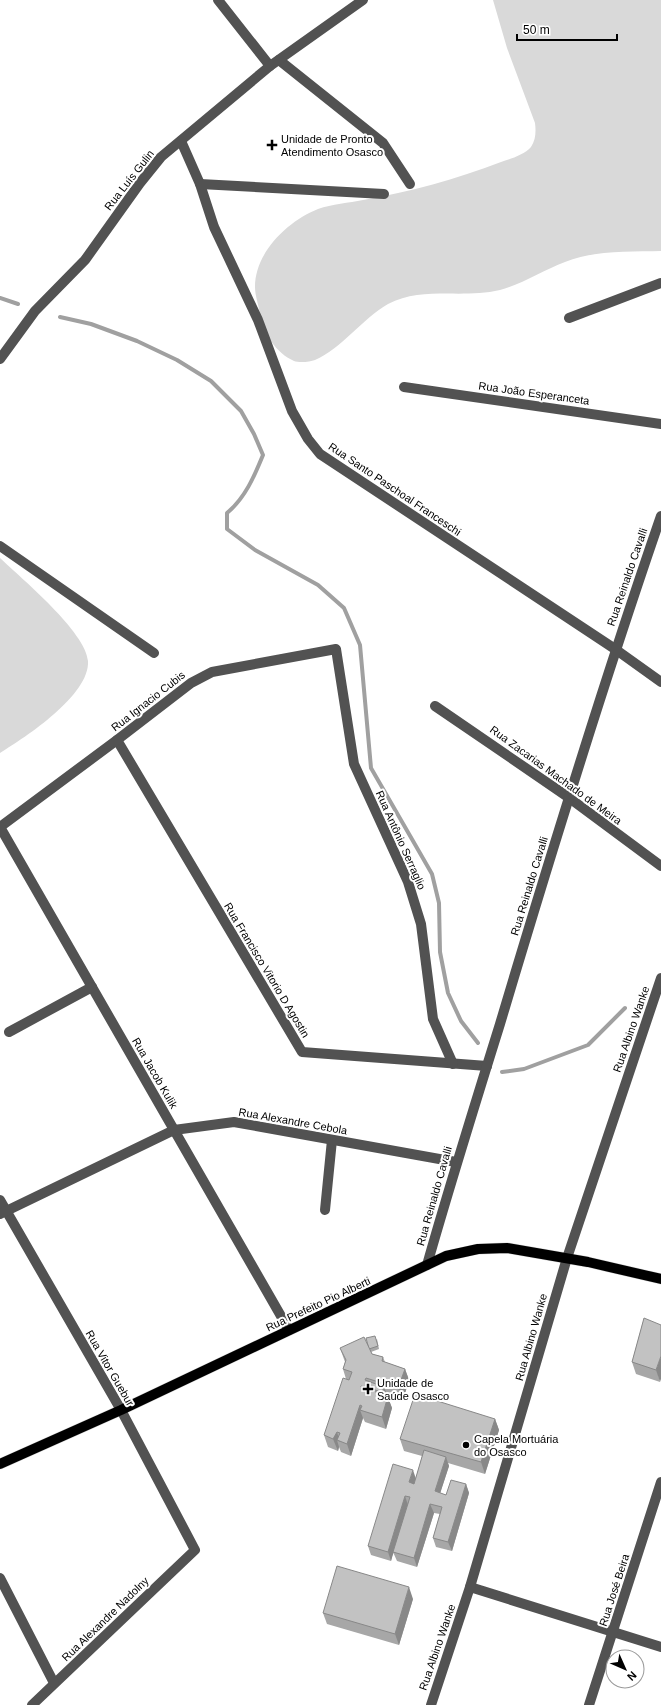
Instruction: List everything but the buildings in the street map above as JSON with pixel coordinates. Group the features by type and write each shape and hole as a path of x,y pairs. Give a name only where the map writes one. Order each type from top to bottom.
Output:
{"main road":[{"name":"Rua Prefeito Pio Alberti","path":"0,1464 121,1410 446,1256 478,1249 507,1248 567,1258 661,1279"}],"street":[{"path":"218,0 270,66"},
{"name":"Rua Luís Gulin","path":"0,359 35,312 85,260 140,183 161,157 270,66 363,0"},
{"path":"279,60 383,143 410,184"},
{"name":"Rua Santo Paschoal Franceschi","path":"181,141 200,184 214,227 258,320 292,411 308,439 320,454 615,649 661,682"},
{"path":"200,184 384,194"},
{"path":"569,318 661,283"},
{"name":"Rua João Esperanceta","path":"404,387 661,424"},
{"name":"Rua Reinaldo Cavalli","path":"427,1265 456,1162 487,1066 568,797 615,649 661,516"},
{"path":"0,546 154,653"},
{"name":"Rua Ignacio Cubis","path":"0,827 117,740 190,683 212,672 336,649"},
{"name":"Rua Antônio Serraglio","path":"336,649 354,764 408,882 421,924 433,1019 453,1064"},
{"name":"Rua Zacarias Machado de Meira","path":"435,706 568,797 661,866"},
{"name":"Rua Francisco Vitorio D Agostin","path":"117,740 302,1052 487,1066"},
{"name":"Rua Jacob Kulik","path":"0,827 289,1330"},
{"name":"Rua Albino Wanke","path":"431,1705 470,1587 567,1258 661,978"},
{"path":"9,1032 92,986"},
{"name":"Rua Alexandre Cebola","path":"3,1212 174,1130 234,1122 456,1162"},
{"path":"325,1210 332,1140"},
{"name":"Rua Vitor Guebur","path":"0,1200 3,1212 121,1410 195,1550"},
{"name":"Rua José Beira","path":"589,1705 614,1632 661,1482"},
{"name":"Rua Alexandre Nadolny","path":"32,1705 195,1550"},
{"path":"0,1578 54,1683"},
{"path":"470,1587 661,1647"}],"shaded area":[{"path":"493,0 661,0 661,251 613,252 588,255 557,265 500,290 472,293 415,295 401,299 378,310 334,349 325,355 307,362 294,361 288,358 276,348 264,329 255,287 256,274 267,250 275,239 285,230 307,214 323,207 398,193 450,179 517,156 528,150 533,144 536,129 535,123 507,48"},
{"path":"0,558 52,606 65,621 85,649 88,661 86,674 79,687 68,701 40,726 0,753"}],"waterway":[{"path":"0,298 18,304"},
{"path":"60,317 91,324 137,341 177,360 211,381 241,411 254,434 263,455 244,494 227,513 227,529 255,550 318,585 344,608 360,645 371,768 432,874 439,903 440,952 448,993 461,1021 478,1043"},
{"path":"502,1072 524,1069 588,1045 625,1008"}],"place":[{"name":"Unidade de Pronto Atendimento Osasco","path":"272,145"},
{"name":"Unidade de Saúde Osasco","path":"368,1389"},
{"name":"Capela Mortuária do Osasco","path":"466,1445"}]}
